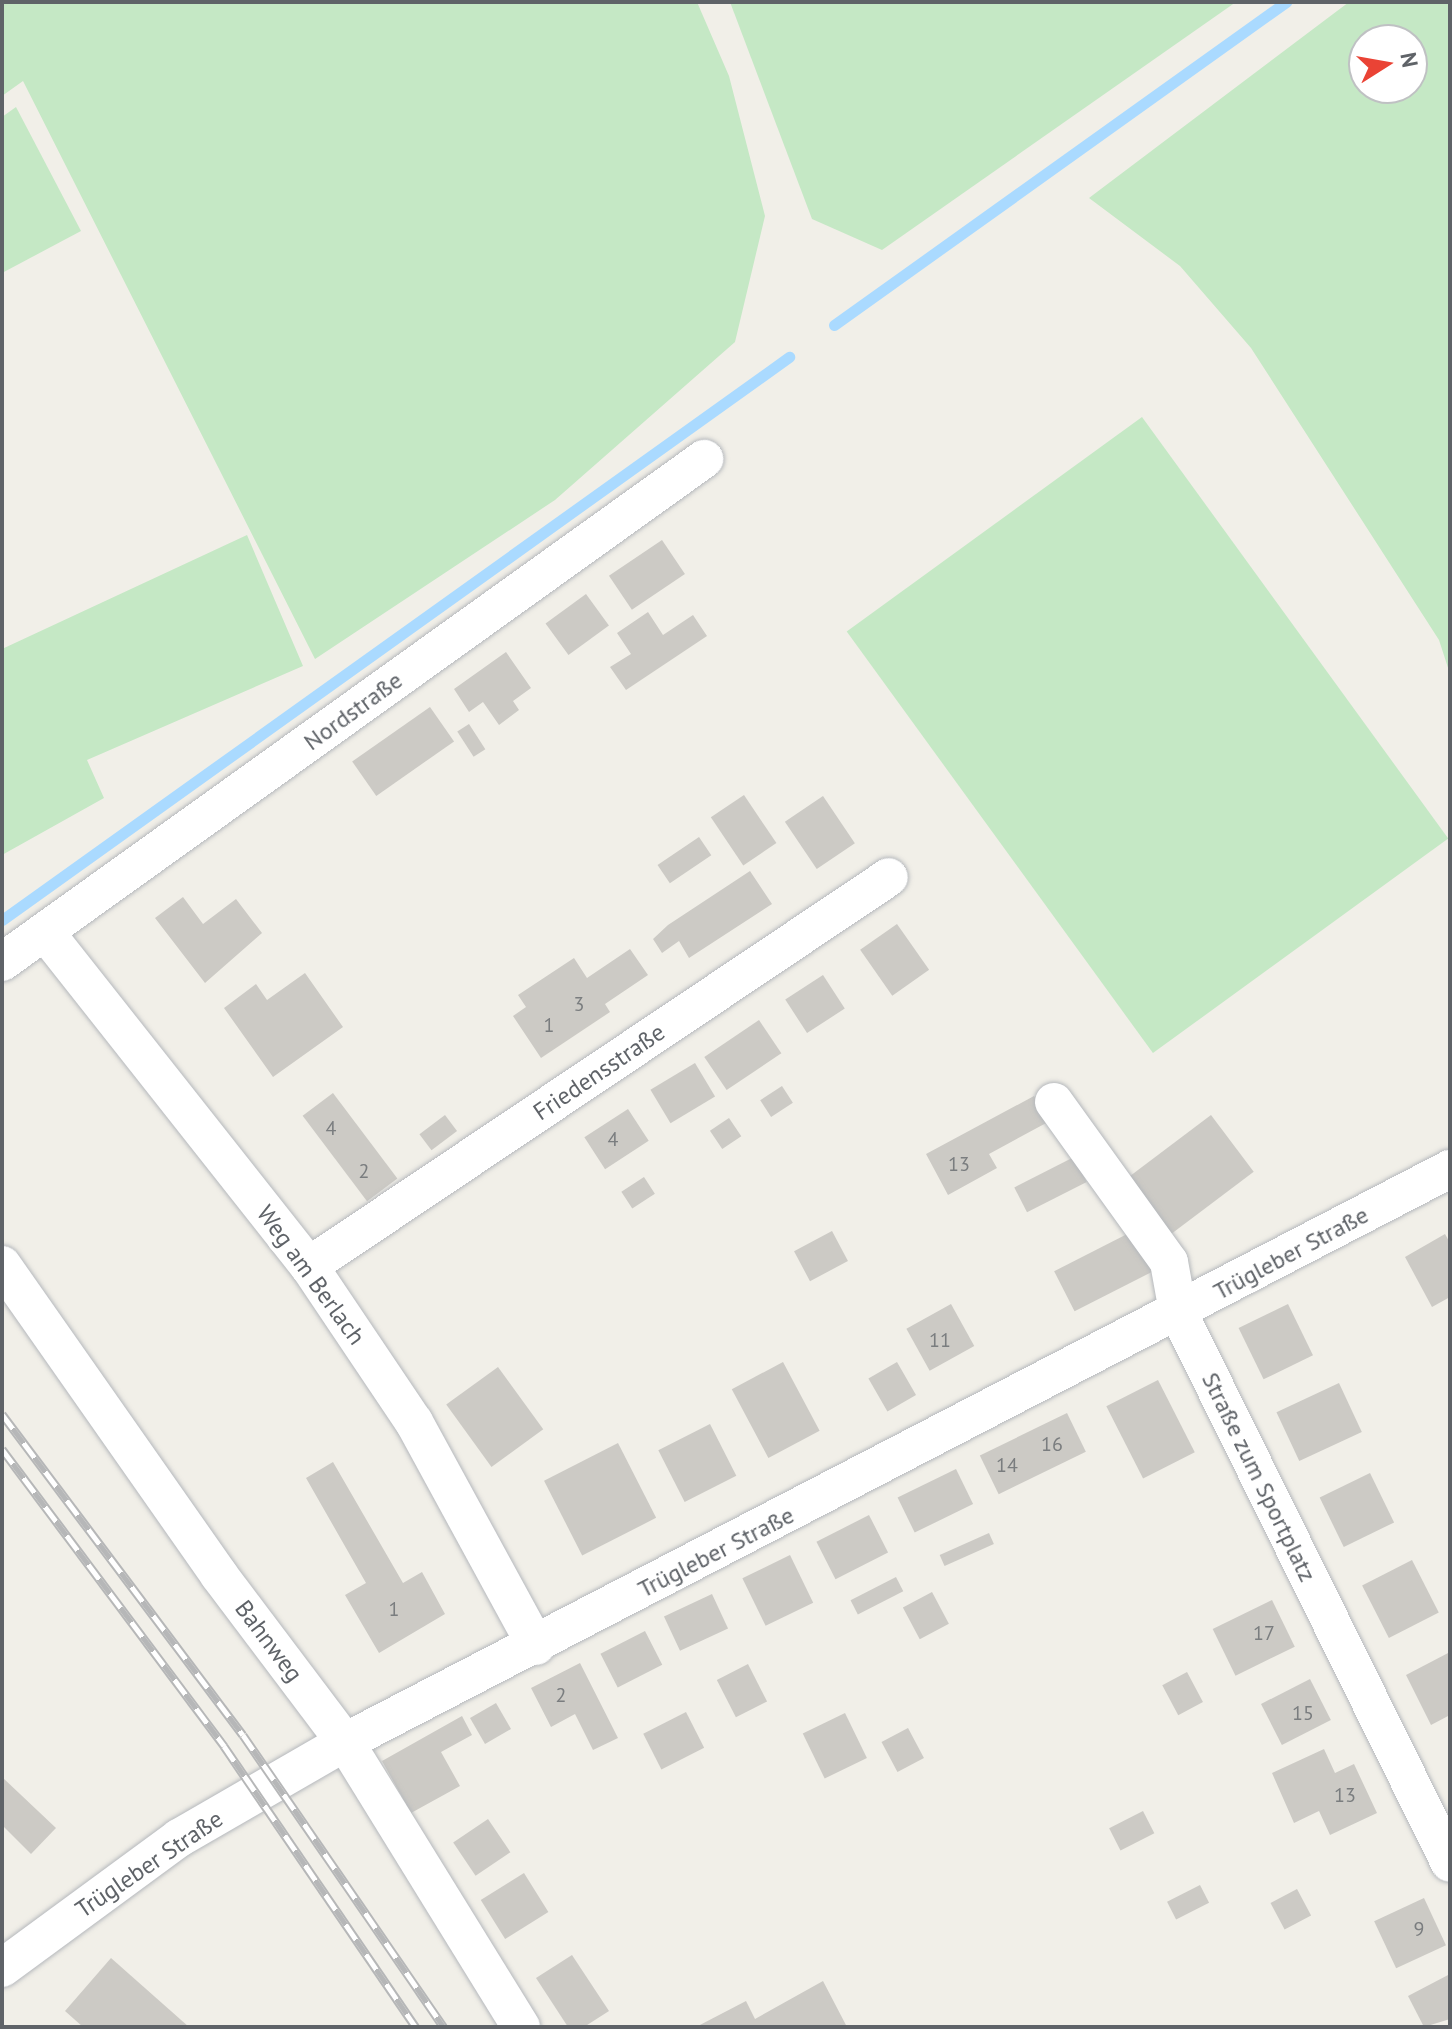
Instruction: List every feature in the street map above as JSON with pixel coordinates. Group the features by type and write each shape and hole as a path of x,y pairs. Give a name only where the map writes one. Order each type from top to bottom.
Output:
{"street":[{"name":"Nordstraße","path":"2,962 704,459"},
{"name":"Friedensstraße","path":"309,1266 889,877"},
{"name":"Weg am Berlach","path":"45,932 309,1266 414,1422 536,1646"},
{"name":"Straße zum Sportplatz","path":"1054,1102 1169,1262 1178,1312 1450,1863"},
{"name":"Trügleber Straße","path":"2,1968 179,1838 345,1742 536,1646 1450,1169"},
{"name":"Bahnweg","path":"2,1265 219,1575 345,1742 521,2027"}],"green space":[{"path":"2,2 697,2 729,76 765,216 735,342 555,500 315,659 23,81 2,96"},
{"path":"730,2 1236,2 882,250 812,219"},
{"path":"1349,2 1450,2 1450,674 1439,640 1251,348 1180,266 1089,198"},
{"path":"16,107 81,231 2,273 2,117"},
{"path":"1142,417 1448,838 1153,1053 847,632"},
{"path":"247,535 303,666 87,760 104,798 2,855 2,649"}],"building":[{"path":"662,540 685,574 632,610 609,576"},
{"path":"586,594 609,626 568,655 546,623"},
{"path":"648,612 663,635 693,615 707,636 626,690 610,667 631,654 617,633"},
{"path":"506,652 531,688 513,701 519,710 499,725 483,702 469,712 454,689"},
{"path":"430,707 454,741 376,796 352,761"},
{"path":"469,724 485,749 474,757 457,732"},
{"path":"744,795 776,843 743,865 711,817"},
{"path":"823,796 855,843 817,869 785,822"},
{"path":"699,837 711,855 670,883 658,865"},
{"path":"750,871 772,904 689,958 679,941 662,953 653,939 668,925"},
{"path":"183,897 203,924 236,899 262,933 205,983 155,918"},
{"path":"897,924 929,970 892,996 860,950"},
{"path":"630,949 648,975 605,1004 610,1012 541,1058 513,1016 526,1007 518,995 574,958 587,978"},
{"path":"305,973 343,1027 273,1077 224,1008 256,984 267,1000"},
{"path":"823,975 845,1009 807,1033 785,1000"},
{"path":"759,1020 781,1053 727,1090 704,1057"},
{"path":"695,1063 715,1096 671,1123 650,1090"},
{"path":"782,1086 793,1103 771,1117 760,1100"},
{"path":"333,1093 397,1178 367,1201 303,1116"},
{"path":"1034,1096 1048,1122 989,1154 997,1168 948,1195 926,1154"},
{"path":"628,1109 649,1141 605,1169 584,1137"},
{"path":"445,1115 457,1131 431,1150 419,1134"},
{"path":"1211,1115 1254,1172 1171,1234 1129,1177"},
{"path":"729,1118 741,1136 722,1149 710,1131"},
{"path":"1074,1157 1087,1182 1027,1212 1014,1187"},
{"path":"644,1177 655,1194 632,1208 621,1192"},
{"path":"1137,1229 1157,1269 1075,1311 1054,1271"},
{"path":"832,1231 848,1261 810,1281 794,1251"},
{"path":"1445,1234 1450,1243 1450,1297 1432,1307 1405,1257"},
{"path":"951,1304 974,1346 930,1371 906,1329"},
{"path":"1288,1304 1313,1355 1264,1379 1239,1328"},
{"path":"783,1362 820,1431 768,1458 732,1389"},
{"path":"897,1362 916,1395 887,1411 868,1378"},
{"path":"498,1367 543,1429 491,1467 446,1405"},
{"path":"1158,1380 1195,1452 1143,1479 1106,1406"},
{"path":"1339,1383 1362,1432 1299,1461 1276,1412"},
{"path":"1067,1413 1086,1452 999,1494 980,1456"},
{"path":"710,1424 736,1476 685,1502 658,1450"},
{"path":"618,1443 656,1518 582,1556 544,1481"},
{"path":"333,1462 403,1583 422,1572 445,1614 379,1653 345,1595 366,1583 306,1478"},
{"path":"956,1469 973,1504 915,1533 898,1497"},
{"path":"1370,1473 1394,1522 1344,1547 1320,1498"},
{"path":"869,1515 888,1552 835,1579 816,1542"},
{"path":"989,1533 994,1544 945,1566 940,1555"},
{"path":"790,1555 813,1603 766,1626 742,1578"},
{"path":"1412,1560 1439,1613 1389,1638 1362,1585"},
{"path":"896,1577 903,1591 858,1614 851,1600"},
{"path":"932,1592 949,1624 920,1639 903,1607"},
{"path":"712,1594 728,1628 680,1651 664,1616"},
{"path":"1272,1600 1295,1647 1235,1676 1213,1629"},
{"path":"645,1631 662,1665 618,1688 600,1654"},
{"path":"1450,1652 1450,1715 1431,1725 1406,1675"},
{"path":"580,1663 618,1738 593,1750 575,1714 551,1727 531,1688"},
{"path":"748,1664 767,1701 736,1717 717,1680"},
{"path":"1187,1672 1203,1702 1178,1715 1162,1685"},
{"path":"1310,1679 1331,1720 1282,1745 1261,1704"},
{"path":"496,1703 511,1729 485,1744 470,1718"},
{"path":"686,1712 704,1748 661,1769 643,1734"},
{"path":"845,1713 867,1758 825,1779 803,1734"},
{"path":"462,1716 472,1735 441,1752 460,1786 411,1813 382,1761"},
{"path":"908,1728 924,1758 897,1772 882,1742"},
{"path":"1324,1749 1335,1773 1354,1764 1377,1813 1330,1835 1319,1811 1294,1823 1272,1773"},
{"path":"2,1777 56,1828 31,1854 2,1825"},
{"path":"1143,1811 1154,1833 1120,1851 1109,1828"},
{"path":"488,1819 510,1852 476,1876 453,1842"},
{"path":"524,1873 548,1912 505,1939 481,1900"},
{"path":"1200,1885 1209,1903 1176,1920 1167,1902"},
{"path":"1297,1889 1311,1915 1285,1930 1271,1903"},
{"path":"1424,1898 1446,1945 1396,1968 1374,1921"},
{"path":"572,1955 609,2011 584,2027 568,2027 536,1978"},
{"path":"111,1958 189,2027 83,2027 65,2011"},
{"path":"1450,1974 1450,2019 1424,2027 1408,1996"},
{"path":"823,1981 847,2027 696,2027 746,2001 755,2019"}],"waterway":[{"path":"834,325 1286,2"},
{"path":"2,920 789,357"}],"railway":[{"path":"2,1414 243,1735 444,2027"},
{"path":"2,1449 224,1746 416,2027"}]}
